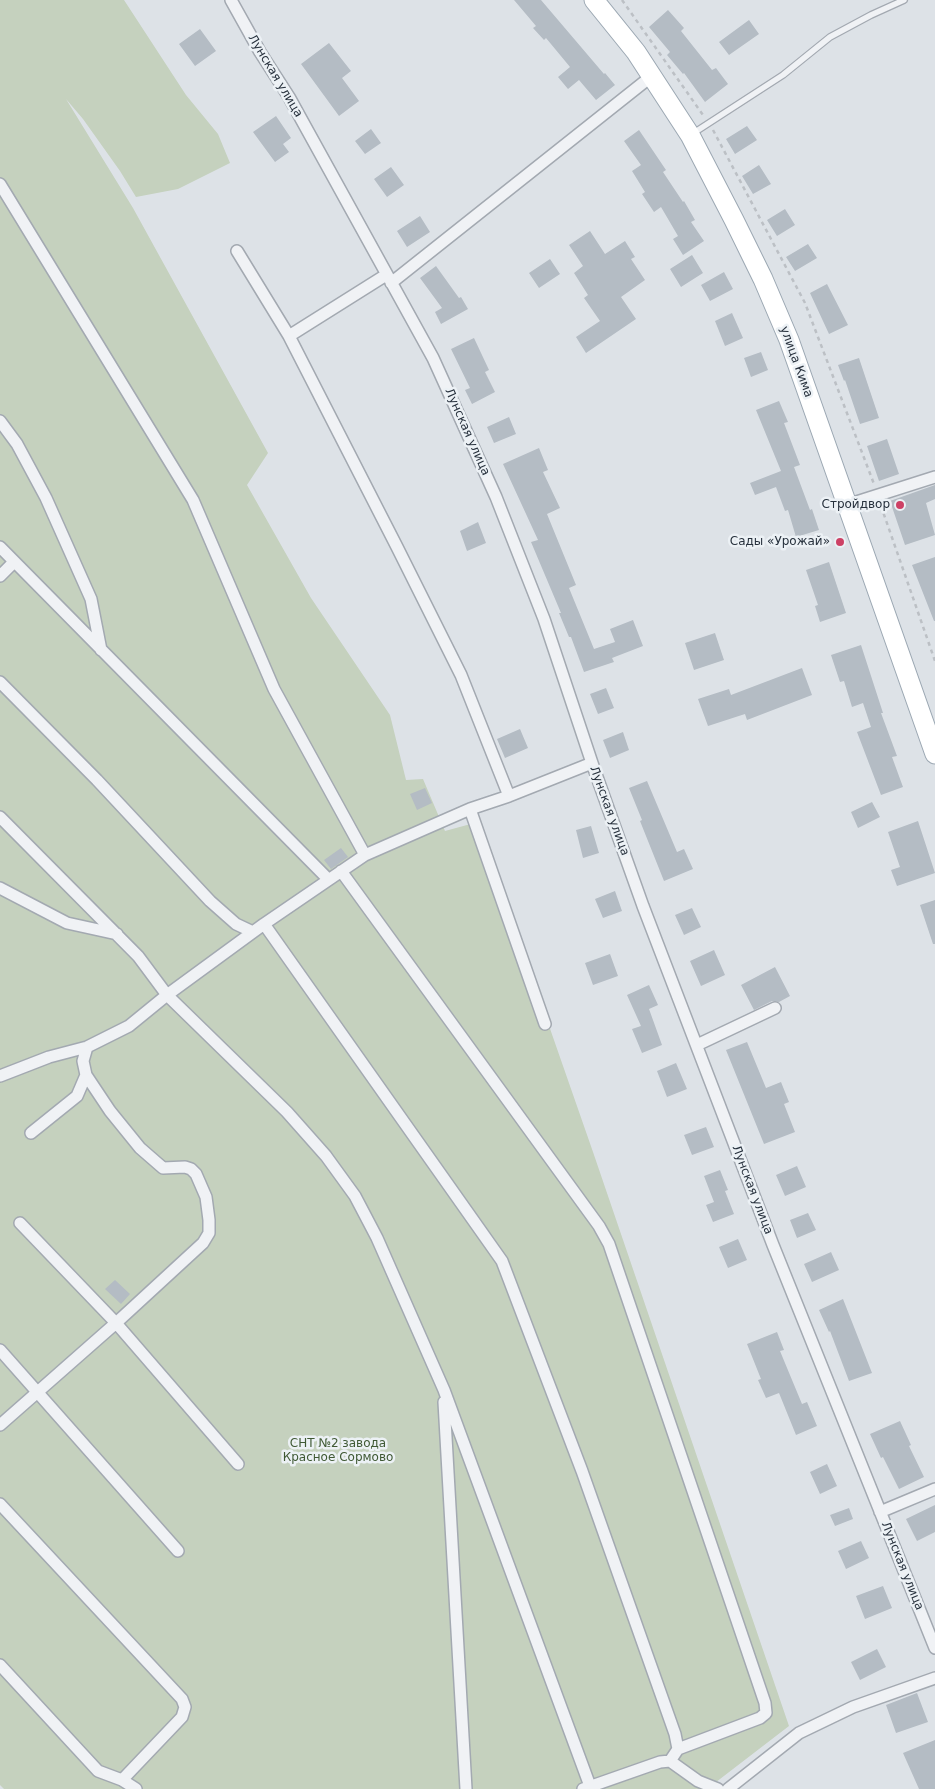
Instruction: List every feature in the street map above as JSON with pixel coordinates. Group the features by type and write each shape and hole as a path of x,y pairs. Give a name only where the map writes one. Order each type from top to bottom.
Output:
{"main road":[{"name":"улица Кима","path":"594,0 617,26 653,75 690,135 738,228 789,340 935,754"}],"street":[{"name":"Лунская улица","path":"231,0 260,52 289,97 433,358 496,497 544,619 592,763 773,1245 935,1648"},
{"path":"289,336 388,279 653,75"},
{"path":"0,184 193,500 274,688 366,855"},
{"path":"238,251 289,336 397,546 461,675 509,796"},
{"path":"0,421 22,451 46,498 91,599 101,650"},
{"path":"847,505 935,478"},
{"path":"0,548 328,879"},
{"path":"0,576 14,562"},
{"path":"0,682 210,901 236,924 253,932"},
{"path":"0,1076 49,1057 87,1047 129,1026 167,995 264,924 366,855 470,809 509,796 592,763"},
{"path":"470,809 545,1024"},
{"path":"0,817 138,956 167,995 287,1112 326,1156 354,1196 377,1238 444,1390 586,1788 660,1762 670,1761 698,1781 718,1789"},
{"path":"341,871 599,1226 609,1244 765,1703 766,1713 760,1718 678,1749 670,1761"},
{"path":"0,888 67,923 117,934"},
{"path":"264,924 502,1261 582,1471 675,1734 678,1749"},
{"path":"697,1045 775,1008"},
{"path":"0,1425 116,1324 203,1243 209,1233 210,1220 206,1197 196,1174 185,1166 164,1168 140,1148 110,1111 86,1076 83,1061 87,1047"},
{"path":"31,1133 78,1096 86,1076"},
{"path":"20,1223 116,1324 238,1464"},
{"path":"0,1350 178,1551"},
{"path":"444,1390 466,1789"},
{"path":"880,1512 935,1489"},
{"path":"0,1504 182,1699 185,1707 182,1717 122,1780"},
{"path":"0,1665 98,1771 122,1780 136,1789"},
{"path":"728,1789 799,1733 853,1707 935,1678"}],"lane":[{"path":"690,135 783,75 830,37 904,0"}],"green space":[{"name":"СНТ №2 завода Красное Сормово","path":"0,0 124,0 186,95 218,134 230,163 178,189 136,197 83,119 66,99 133,208 268,453 247,485 311,598 390,715 406,780 423,779 445,831 478,822 789,1726 707,1789 4,1789 0,1785"}],"building":[{"path":"514,0 541,0 615,85 596,100 579,80 568,89 558,77 570,67 546,38 544,40 533,28 536,26"},
{"path":"668,10 684,28 681,31 712,70 716,68 728,84 705,102 684,73 667,55 670,52 649,27"},
{"path":"749,20 759,34 729,55 719,42"},
{"path":"200,29 216,51 195,66 179,44"},
{"path":"329,43 351,71 342,78 359,101 339,116 301,64"},
{"path":"276,116 291,138 283,144 289,152 275,162 253,132"},
{"path":"747,126 757,140 735,154 726,139"},
{"path":"371,129 381,143 365,154 355,141"},
{"path":"639,130 666,170 663,172 684,201 695,220 691,222 704,241 683,255 673,239 678,236 661,207 654,212 642,194 645,192 632,171 641,165 624,141"},
{"path":"759,165 771,184 753,194 742,176"},
{"path":"391,167 404,185 387,197 374,179"},
{"path":"785,209 795,225 777,236 767,220"},
{"path":"420,216 430,232 407,247 397,231"},
{"path":"590,231 605,254 625,241 635,257 631,259 645,280 621,297 636,319 586,353 576,337 600,321 584,298 588,295 574,273 583,266 569,245"},
{"path":"808,244 817,258 795,271 786,257"},
{"path":"692,255 703,273 681,287 670,269"},
{"path":"550,259 560,274 539,288 529,273"},
{"path":"436,266 459,298 461,297 468,309 441,324 435,312 442,308 420,278"},
{"path":"724,272 733,289 710,301 701,285"},
{"path":"827,284 848,325 829,334 810,293"},
{"path":"732,313 743,338 725,346 715,321"},
{"path":"474,338 489,370 485,372 495,392 472,404 465,390 470,388 451,349"},
{"path":"761,352 768,370 751,377 744,358"},
{"path":"859,358 879,418 860,424 838,365"},
{"path":"779,401 788,422 784,423 800,465 794,467 819,530 796,537 788,510 785,511 776,487 755,495 750,483 781,471 756,410"},
{"path":"509,417 516,434 494,443 487,427"},
{"path":"887,439 899,474 879,481 867,446"},
{"path":"539,448 548,470 543,472 560,508 547,514 576,585 569,588 594,649 615,642 610,629 633,620 643,646 612,658 614,662 584,672 531,542 538,540 503,464"},
{"path":"935,485 935,499 926,503 935,535 905,545 890,501"},
{"path":"478,522 486,543 467,551 460,531"},
{"path":"935,557 935,621 934,621 912,565"},
{"path":"829,562 846,613 820,622 815,606 818,605 806,570"},
{"path":"715,633 724,660 694,670 685,643"},
{"path":"861,645 883,713 881,713 897,756 892,757 903,787 881,795 857,732 871,727 863,703 852,707 844,681 840,682 831,655"},
{"path":"802,668 812,695 747,720 745,714 708,726 698,699 729,689 731,695"},
{"path":"606,688 614,708 598,714 590,694"},
{"path":"520,729 528,748 505,758 497,739"},
{"path":"623,732 629,750 610,758 603,740"},
{"path":"647,781 677,852 684,849 693,869 664,881 629,788"},
{"path":"425,788 432,803 417,810 410,794"},
{"path":"872,802 880,817 858,828 851,812"},
{"path":"918,821 935,873 897,886 891,870 900,867 888,832"},
{"path":"591,826 599,853 583,858 576,830"},
{"path":"341,848 348,857 331,869 324,860"},
{"path":"615,891 622,911 603,918 595,899"},
{"path":"935,900 935,944 933,944 920,905"},
{"path":"692,908 701,927 684,935 675,915"},
{"path":"714,950 725,975 701,986 690,961"},
{"path":"610,954 618,976 593,985 585,963"},
{"path":"775,967 790,996 779,1002 772,1001 754,1010 741,985"},
{"path":"649,985 658,1005 649,1009 662,1045 642,1053 632,1029 641,1026 627,995"},
{"path":"747,1042 766,1088 781,1082 789,1102 784,1104 795,1132 764,1144 726,1050"},
{"path":"676,1063 687,1089 667,1097 657,1071"},
{"path":"706,1127 714,1147 692,1155 684,1135"},
{"path":"797,1166 806,1187 785,1196 776,1175"},
{"path":"720,1170 728,1190 725,1191 734,1214 713,1222 706,1205 714,1202 704,1176"},
{"path":"808,1213 816,1230 797,1238 790,1220"},
{"path":"738,1239 747,1260 728,1268 719,1247"},
{"path":"831,1252 839,1270 812,1282 804,1264"},
{"path":"115,1280 130,1294 121,1304 105,1289"},
{"path":"843,1299 872,1373 849,1381 830,1331 819,1310"},
{"path":"777,1332 784,1350 780,1351 802,1404 807,1402 817,1426 796,1435 779,1393 766,1398 758,1380 761,1379 747,1344"},
{"path":"900,1421 911,1445 909,1446 924,1477 899,1489 870,1434"},
{"path":"827,1464 837,1486 820,1494 810,1472"},
{"path":"935,1505 935,1532 917,1541 906,1519"},
{"path":"849,1508 853,1519 835,1526 830,1515"},
{"path":"861,1541 869,1558 846,1569 838,1551"},
{"path":"883,1586 892,1608 865,1619 856,1596"},
{"path":"877,1649 886,1667 860,1680 851,1662"},
{"path":"917,1693 928,1722 896,1733 886,1705"},
{"path":"935,1740 935,1789 919,1789 903,1753"}],"place":[{"name":"Стройдвор","path":"900,505"},
{"name":"Сады «Урожай»","path":"840,542"}]}
